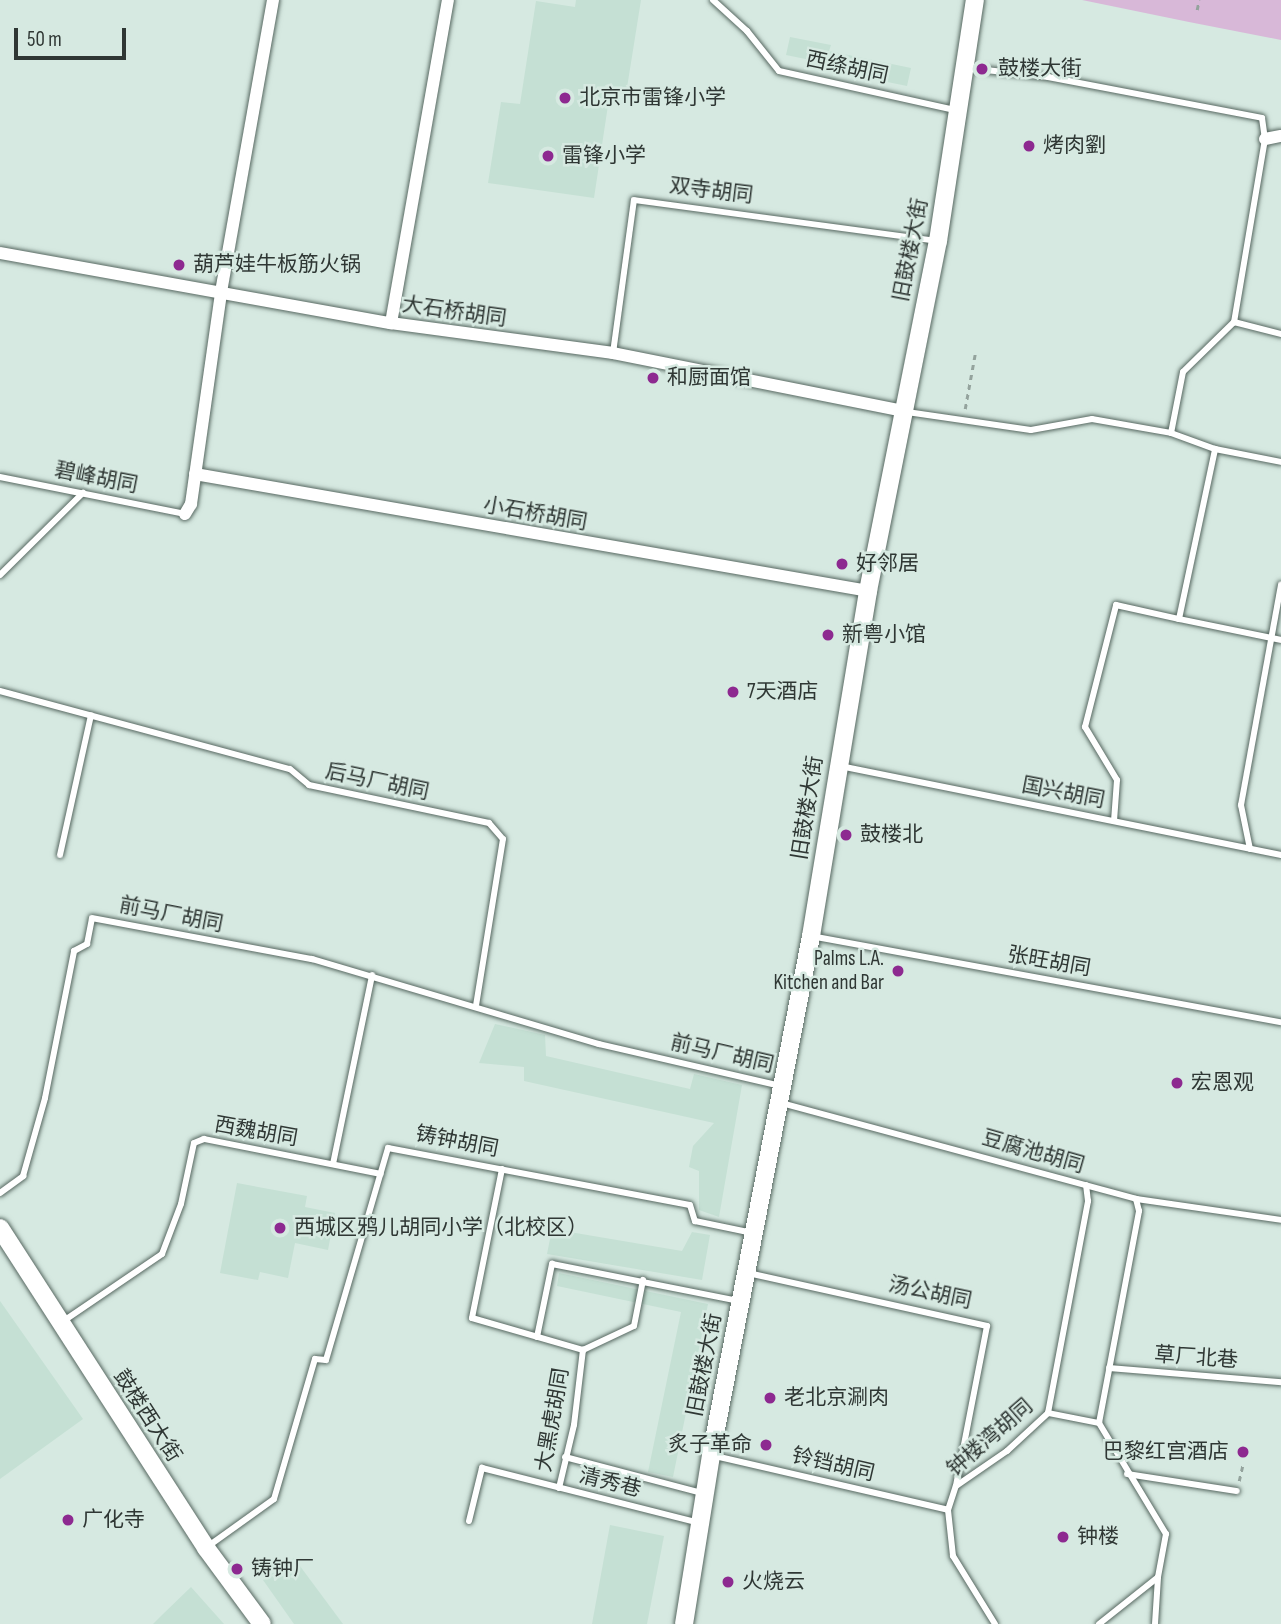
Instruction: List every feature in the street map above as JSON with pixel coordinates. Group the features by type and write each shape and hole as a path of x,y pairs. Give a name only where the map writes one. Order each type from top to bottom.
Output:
{"main road":[{"name":"旧鼓楼大街","path":"684,1624 711,1455 811,936 868,591 938,241 961,111 961,68 975,0"},
{"name":"鼓楼西大街","path":"0,1228 206,1548 262,1624"}],"street":[{"path":"185,514 195,474 220,292 273,0"},
{"path":"391,323 448,0"},
{"path":"1265,139 1281,136"},
{"name":"大石桥胡同","path":"0,253 391,323 612,353 903,411"},
{"name":"小石桥胡同","path":"195,474 868,591"}],"lane":[{"name":"西绦胡同","path":"713,0 747,31 779,71 961,111"},
{"path":"961,68 1048,77 1262,118 1265,139 1234,322 1183,372 1171,433"},
{"name":"双寺胡同","path":"612,353 634,200 938,241"},
{"path":"1234,322 1281,334"},
{"path":"903,411 1031,430 1092,419 1171,433 1215,449 1281,462"},
{"path":"1179,619 1215,449"},
{"name":"碧峰胡同","path":"0,477 185,514"},
{"path":"0,575 83,493"},
{"path":"1250,849 1241,805 1268,638 1281,585"},
{"path":"1114,821 1117,780 1085,727 1116,605 1281,640"},
{"name":"后马厂胡同","path":"0,691 290,769 309,785 489,823 503,839 476,1005"},
{"path":"60,855 91,715"},
{"name":"国兴胡同","path":"838,765 1281,855"},
{"name":"前马厂胡同","path":"0,1193 23,1176 45,1098 74,951 87,944 92,918 312,959 781,1095"},
{"name":"张旺胡同","path":"811,936 1281,1022"},
{"path":"332,1164 372,975"},
{"name":"豆腐池胡同","path":"781,1095 1136,1199 1281,1220"},
{"name":"西魏胡同","path":"61,1323 162,1254 181,1204 194,1143 204,1139 381,1174"},
{"name":"铸钟胡同","path":"206,1548 274,1499 315,1359 326,1360 388,1148 690,1205 695,1221 755,1233"},
{"path":"502,1169 472,1318 583,1350"},
{"name":"钟楼湾胡同","path":"995,1624 953,1556 948,1510 956,1486 1007,1451 1048,1413 1088,1201 1086,1185"},
{"path":"1136,1199 1139,1211 1099,1423 1127,1474 1167,1534 1158,1577 1155,1624"},
{"path":"537,1337 552,1264 741,1301"},
{"name":"汤公胡同","path":"747,1272 987,1326 956,1486"},
{"name":"大黑虎胡同","path":"559,1488 583,1350 634,1326 643,1280"},
{"name":"草厂北巷","path":"1109,1368 1281,1382"},
{"path":"1048,1413 1099,1423"},
{"name":"铃铛胡同","path":"711,1455 948,1510"},
{"path":"565,1457 705,1493"},
{"name":"清秀巷","path":"469,1521 482,1468 701,1523"},
{"path":"1127,1474 1237,1491"},
{"path":"1099,1624 1158,1577"}],"path":[{"path":"1197,10 1199,0"},
{"path":"963,419 975,354"},
{"path":"1237,1491 1243,1462"}],"shaded area":[{"name":"北京市雷锋小学","path":"576,0 641,0 626,94 610,92 594,198 488,183 501,102 520,104 536,1 575,7"},
{"path":"1082,0 1281,0 1281,40 1189,22"},
{"path":"790,37 831,45 829,51 911,68 907,86 824,69 825,63 786,55"},
{"path":"495,1024 545,1035 546,1056 690,1089 694,1074 742,1085 719,1217 699,1210 699,1171 689,1167 693,1146 714,1123 524,1081 524,1067 479,1063"},
{"name":"西城区鸦儿胡同小学（北校区）","path":"237,1183 307,1196 305,1207 335,1213 328,1250 295,1243 288,1278 260,1272 258,1280 220,1273"},
{"path":"552,1229 682,1251 692,1232 710,1235 702,1280 547,1254"},
{"path":"559,1273 708,1304 673,1477 648,1472 681,1312 557,1286"},
{"path":"0,1301 83,1419 0,1479"},
{"path":"610,1525 664,1536 647,1624 592,1624"},
{"path":"294,1558 343,1624 294,1624 263,1580"},
{"path":"191,1587 224,1624 153,1624 162,1615"}],"place":[{"name":"鼓楼大街","path":"982,69"},
{"name":"北京市雷锋小学","path":"565,98"},
{"name":"烤肉劉","path":"1029,146"},
{"name":"雷锋小学","path":"548,156"},
{"name":"葫芦娃牛板筋火锅","path":"179,265"},
{"name":"和厨面馆","path":"653,378"},
{"name":"好邻居","path":"842,564"},
{"name":"新粤小馆","path":"828,635"},
{"name":"7天酒店","path":"733,692"},
{"name":"鼓楼北","path":"846,835"},
{"name":"Palms L.A. Kitchen and Bar","path":"898,971"},
{"name":"宏恩观","path":"1177,1083"},
{"name":"西城区鸦儿胡同小学（北校区）","path":"280,1228"},
{"name":"老北京涮肉","path":"770,1398"},
{"name":"炙子革命","path":"766,1445"},
{"name":"巴黎红宫酒店","path":"1243,1452"},
{"name":"广化寺","path":"68,1520"},
{"name":"钟楼","path":"1063,1537"},
{"name":"铸钟厂","path":"237,1569"},
{"name":"火烧云","path":"728,1582"}]}
